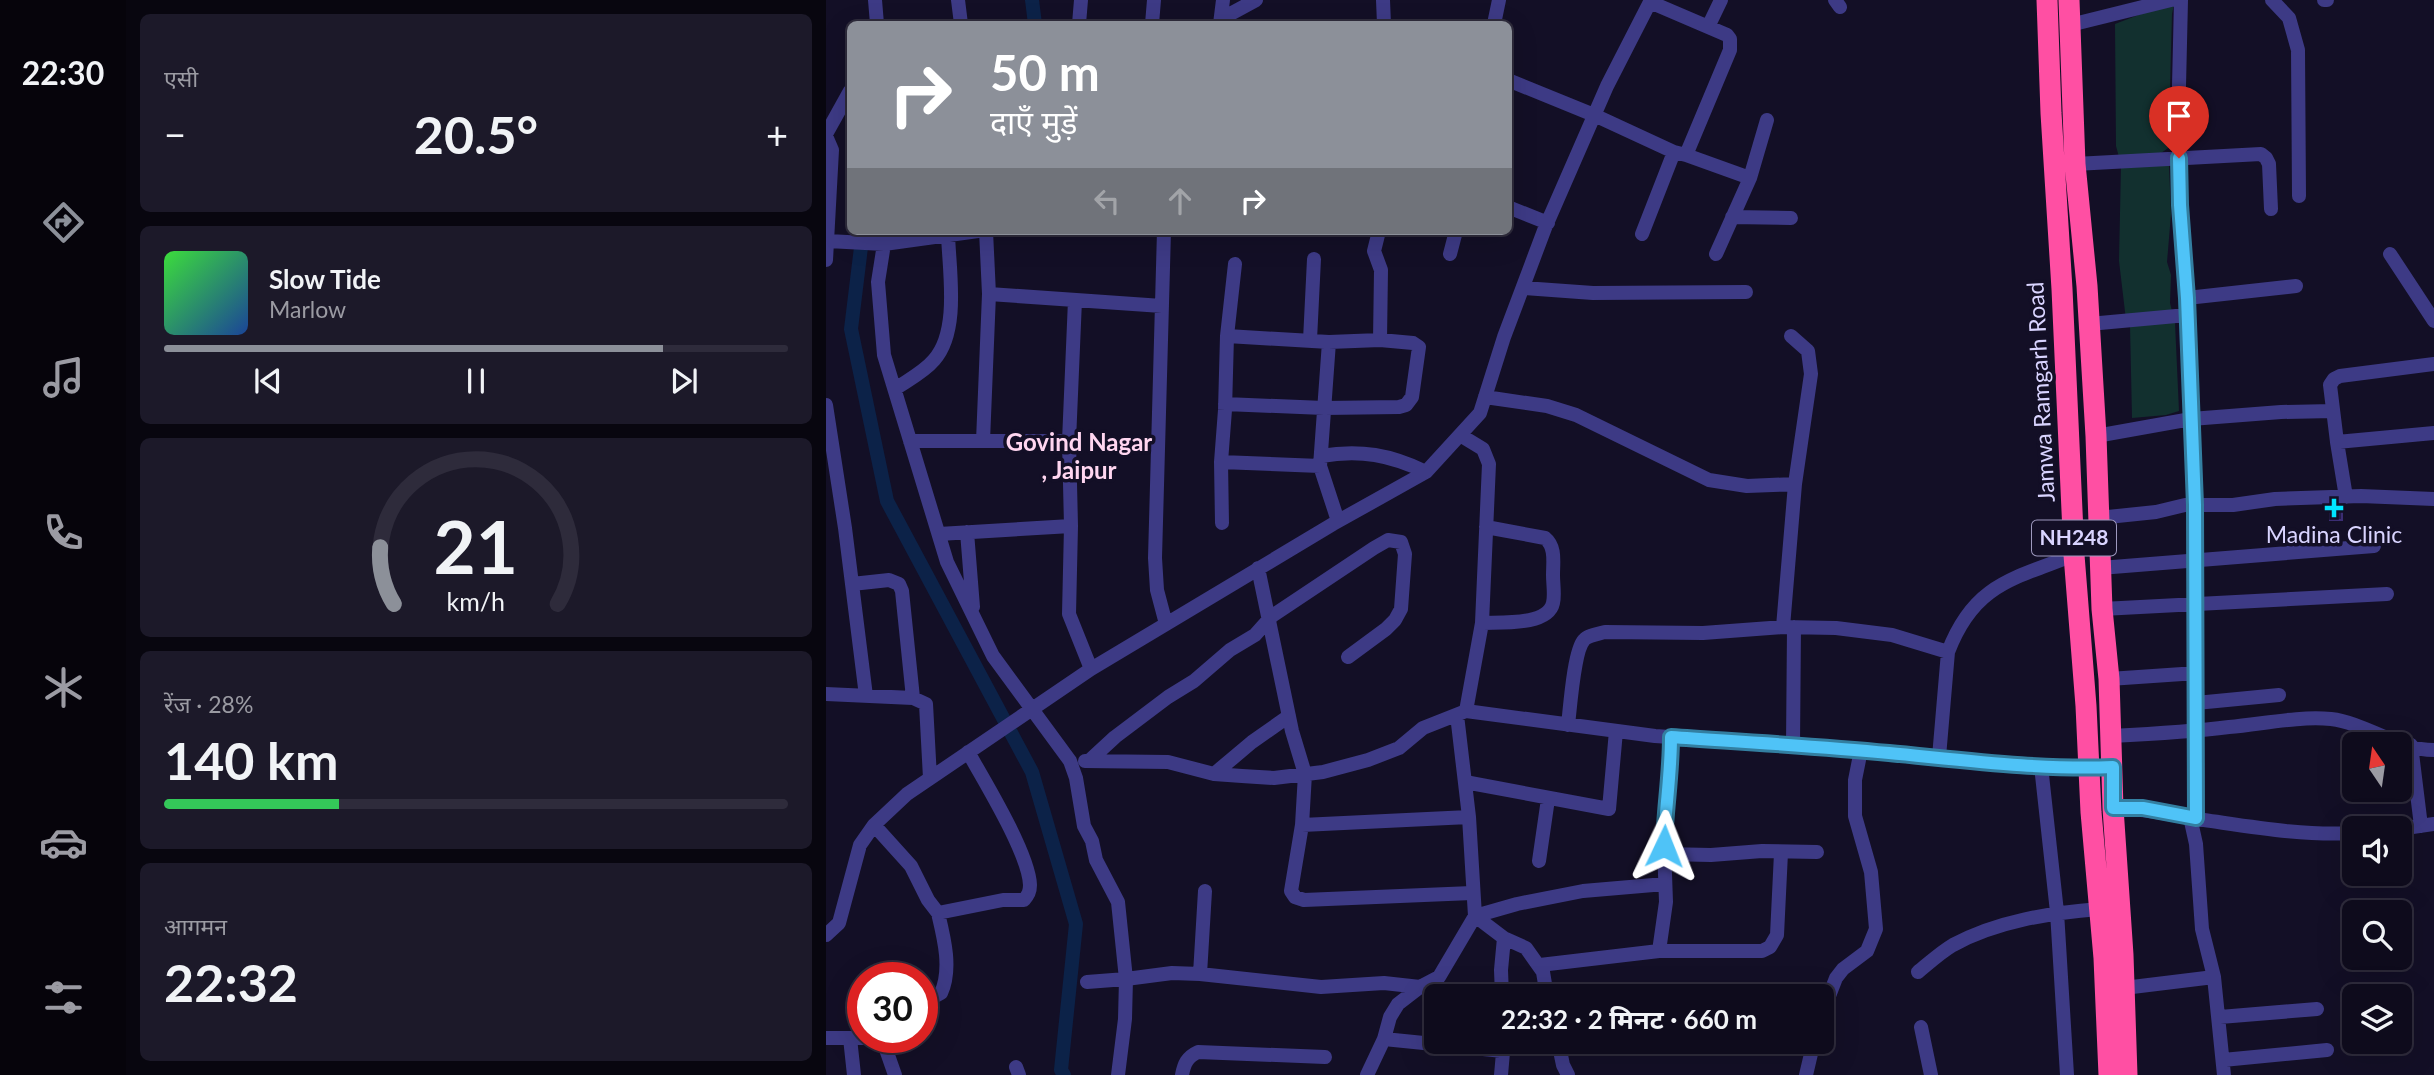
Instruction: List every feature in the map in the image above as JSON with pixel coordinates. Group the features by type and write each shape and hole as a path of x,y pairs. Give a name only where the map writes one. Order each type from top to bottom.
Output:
{"highway":[{"name":"Jamwa Ramgarh Road","path":"2047,0 2074,555 2104,958 2109,1075"},
{"name":"NH248","path":"2070,7 2075,163 2096,436 2100,568 2109,679 2127,1075"}],"street":[{"path":"875,0 877,21"},
{"path":"958,0 961,21"},
{"path":"1079,21 1081,0"},
{"path":"1152,21 1154,0"},
{"path":"1221,21 1223,0"},
{"path":"1223,21 1256,0"},
{"path":"1495,21 1499,0"},
{"path":"1709,27 1721,0"},
{"path":"2070,7 2171,0"},
{"path":"2181,0 2180,205 2187,298 2196,560 2197,673 2193,818 2202,929 2214,977 2224,1068 2327,1050"},
{"path":"2272,0 2289,18 2298,50 2300,196"},
{"path":"826,936 839,923 860,845 874,825 906,794 1091,669 1258,568 1426,472 1480,413 1548,223 1594,115 1650,1 1727,35 1731,50 1642,234"},
{"path":"1381,2 1384,21"},
{"path":"1512,82 1680,153 1750,178"},
{"path":"826,260 835,241 832,150 826,135 847,96"},
{"path":"1716,254 1750,178 1767,120"},
{"path":"2075,163 2261,154 2269,164 2271,208"},
{"path":"1512,209 1548,223"},
{"path":"1732,217 1791,219"},
{"path":"835,241 878,243 940,235"},
{"path":"895,389 934,361 944,346 951,324 948,235"},
{"path":"983,441 989,294 986,235"},
{"path":"1164,235 1155,558 1157,590 1166,624"},
{"path":"1378,235 1374,251 1381,270 1380,340"},
{"path":"1450,254 1455,235"},
{"path":"878,243 884,355 947,562 993,656 1025,713 1070,761 1076,778 1084,826 1096,860 1118,902 1126,979 1125,1019 1118,1075"},
{"path":"2390,254 2434,321"},
{"path":"1310,340 1314,259"},
{"path":"1222,523 1227,336 1235,264"},
{"path":"2187,298 2296,286"},
{"path":"1523,288 1593,293 1746,292"},
{"path":"989,294 1161,306"},
{"path":"1075,300 1069,441 1069,614 1091,669"},
{"path":"2089,324 2187,315"},
{"path":"1225,404 1324,408 1399,407 1412,397 1419,347 1413,343 1380,340 1329,342 1227,336"},
{"path":"1791,336 1808,351 1811,374 1795,484 1788,627 1793,745"},
{"path":"1329,342 1321,461 1338,521"},
{"path":"2346,497 2330,385 2340,376 2434,364"},
{"path":"1485,397 1547,406 1576,415 1709,480 1747,486 1795,484"},
{"path":"826,405 866,696"},
{"path":"2096,436 2191,419 2333,411"},
{"path":"2337,442 2434,433"},
{"path":"1367,1075 1384,1039 1390,1017 1398,1004 1439,976 1475,916 1462,713 1482,623 1489,464 1483,450 1460,435"},
{"path":"911,441 1069,441"},
{"path":"1222,462 1321,461 1342,452 1384,455 1426,472"},
{"path":"2098,518 2195,505 2234,505 2275,499 2434,499"},
{"path":"939,534 1071,526"},
{"path":"1482,623 1536,620 1553,605 1553,553 1550,542 1545,538 1486,527"},
{"path":"967,532 974,618"},
{"path":"1089,761 1115,737 1194,681 1230,650 1255,635 1270,619 1364,554 1388,540 1401,542 1405,554 1401,609 1386,629 1348,657"},
{"path":"2100,568 2374,545"},
{"path":"1939,757 1948,652 1956,632 1971,608 1989,591 2008,580 2074,555"},
{"path":"1258,568 1289,716 1305,774 1302,825 1292,891 1295,897 1304,900 1472,893"},
{"path":"852,584 889,580 899,584 902,591 913,698"},
{"path":"2102,609 2387,594"},
{"path":"1568,724 1577,655 1583,641 1605,632 1703,633 1788,627 1836,628 1892,635 1948,652"},
{"path":"2109,679 2197,673"},
{"path":"826,694 913,698 926,704 930,778"},
{"path":"2196,703 2279,695"},
{"path":"1070,761 1168,762 1214,774 1274,778 1368,760 1399,748 1423,728 1462,713 1671,737 2041,766 2113,767"},
{"path":"1214,774 1289,716"},
{"path":"2111,736 2196,731 2297,719 2341,720 2375,732"},
{"path":"1465,782 1609,809 1616,731"},
{"path":"1659,951 1666,902 1665,811 1671,772 1671,737"},
{"path":"2412,745 2434,750"},
{"path":"1834,984 1843,969 1867,951 1875,929 1871,872 1855,816 1855,780 1861,750"},
{"path":"2412,750 2427,825"},
{"path":"938,913 1003,900 1024,900 1030,887 1028,871 1016,844 968,752"},
{"path":"2041,766 2057,912 2067,1075"},
{"path":"1539,861 1548,799"},
{"path":"2113,808 2143,808 2193,818 2321,835 2342,834"},
{"path":"1302,825 1469,817"},
{"path":"874,825 911,866 928,900 938,913 945,944 946,983 938,995"},
{"path":"1664,854 1817,852"},
{"path":"1540,965 1659,951 1762,951 1770,947 1777,935 1781,853"},
{"path":"1475,916 1517,904 1583,891 1665,884"},
{"path":"1200,974 1205,891"},
{"path":"1918,972 1952,946 2001,926 2057,912 2099,909"},
{"path":"1475,916 1504,938 1526,948 1544,972 1546,984"},
{"path":"1501,984 1504,938"},
{"path":"1087,982 1172,973 1321,987 1384,983 1420,987"},
{"path":"2124,988 2214,977"},
{"path":"2220,1017 2317,1009"},
{"path":"1921,1027 1931,1075"},
{"path":"826,1038 847,1038"},
{"path":"1384,1039 1424,1041"},
{"path":"1182,1075 1184,1063 1198,1052 1325,1057"},
{"path":"852,1053 854,1075"},
{"path":"887,1053 895,1075"},
{"path":"1501,1075 1502,1054"},
{"path":"1561,1054 1568,1075"},
{"path":"1806,1075 1811,1054"}],"green space":[{"path":"2167,4 2174,4 2170,89 2174,144 2161,153 2119,157 2116,146 2115,24"},
{"path":"2121,165 2169,166 2171,214 2167,262 2171,275 2170,303 2175,323 2179,411 2132,418 2130,325 2126,320 2119,261"}],"building":[{"path":"2342,506 2342,520 2330,520 2330,507"}],"waterway":[{"path":"1032,0 1035,21"},
{"path":"863,235 851,329 887,501 1032,772 1076,924 1061,1070 1064,1075"}],"place":[{"name":"Madina Clinic","path":"2334,508"}],"district":[{"name":"Govind Nagar , Jaipur","path":"1079,457"}],"route":[{"path":"1664,846 1665,811 1671,772 1671,737 2012,764 2113,767 2113,808 2143,808 2196,818 2195,505 2179,158"}]}
